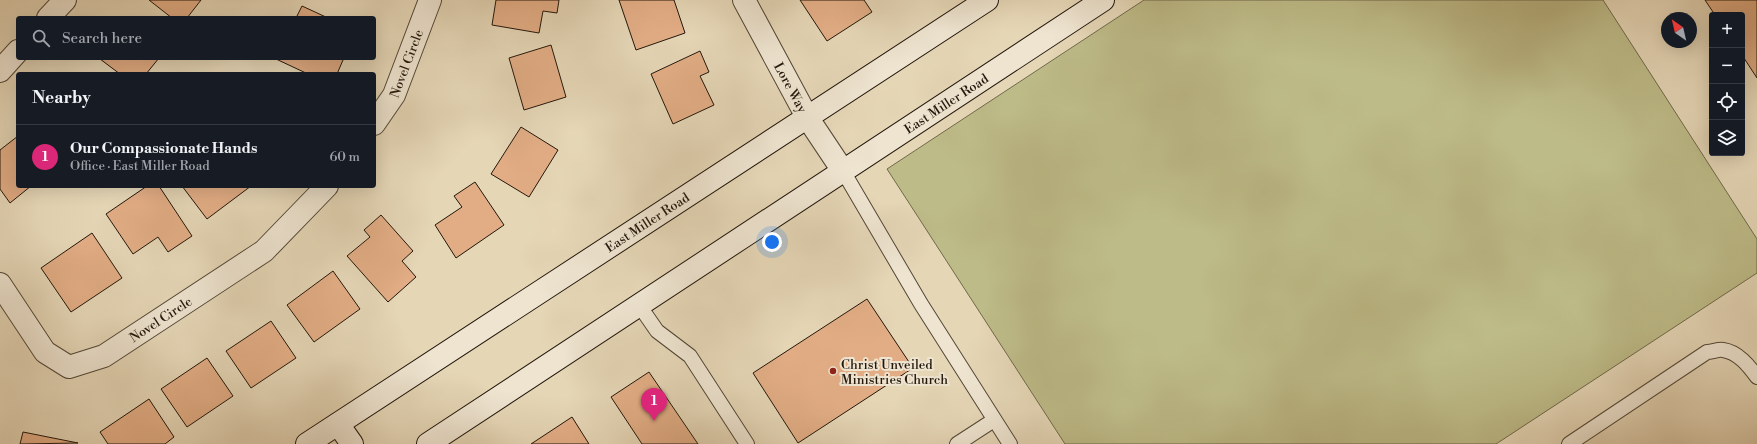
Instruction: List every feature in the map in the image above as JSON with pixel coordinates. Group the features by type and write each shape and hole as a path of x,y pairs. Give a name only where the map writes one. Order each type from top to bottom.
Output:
{"main road":[{"path":"50,16 65,0"},
{"name":"Novel Circle","path":"376,121 394,95 430,0"},
{"name":"Lore Way","path":"744,0 807,117 843,171"},
{"name":"East Miller Road","path":"307,444 987,0"},
{"name":"East Miller Road","path":"428,444 1103,0"},
{"path":"0,71 16,53"},
{"name":"Novel Circle","path":"0,284 45,352 69,367 104,356 264,251 325,188"},
{"path":"338,424 352,444"}],"lane":[{"path":"843,171 921,304 1010,444"},
{"path":"639,305 657,331 690,356 747,444"},
{"path":"1569,444 1707,352 1723,350 1737,355 1757,377"},
{"path":"957,444 994,420"}],"shaded area":[{"path":"1144,0 1603,0 1757,239 1757,273 1496,444 1065,444 887,169"}],"building":[{"path":"149,0 201,0 189,16 169,16"},
{"path":"496,0 559,0 557,13 543,11 539,33 492,25"},
{"path":"619,0 674,0 685,33 636,50"},
{"path":"800,0 864,0 872,12 827,41"},
{"path":"1705,0 1757,0 1757,78 1745,60 1745,12 1713,12"},
{"path":"302,6 324,16 297,16"},
{"path":"551,45 566,97 524,110 509,58"},
{"path":"700,51 709,72 700,76 714,105 673,124 651,74"},
{"path":"101,60 157,60 148,72 117,72"},
{"path":"278,60 343,60 338,72 304,72"},
{"path":"521,127 558,150 529,197 491,174"},
{"path":"16,138 16,188 29,188 10,203 0,189 0,150"},
{"path":"475,182 504,225 456,258 435,225 462,207 454,196"},
{"path":"144,188 160,188 192,236 168,252 158,237 133,254 106,214"},
{"path":"184,188 248,188 207,219"},
{"path":"381,215 413,251 402,261 416,277 388,302 347,256 370,237 364,230"},
{"path":"92,233 122,278 71,312 41,268"},
{"path":"333,271 360,309 314,342 287,305"},
{"name":"Christ Unveiled Ministries Church","path":"867,299 913,368 798,443 753,373"},
{"path":"271,321 296,358 251,388 226,351"},
{"path":"207,358 233,396 187,427 161,389"},
{"path":"649,372 698,444 642,444 611,397"},
{"path":"149,399 174,437 165,444 108,444 100,432"},
{"path":"572,417 589,444 531,444"},
{"path":"23,432 78,443 20,444"}],"place":[{"name":"Christ Unveiled Ministries Church","path":"833,371"},
{"name":"Our Compassionate Hands","path":"654,421"}]}
